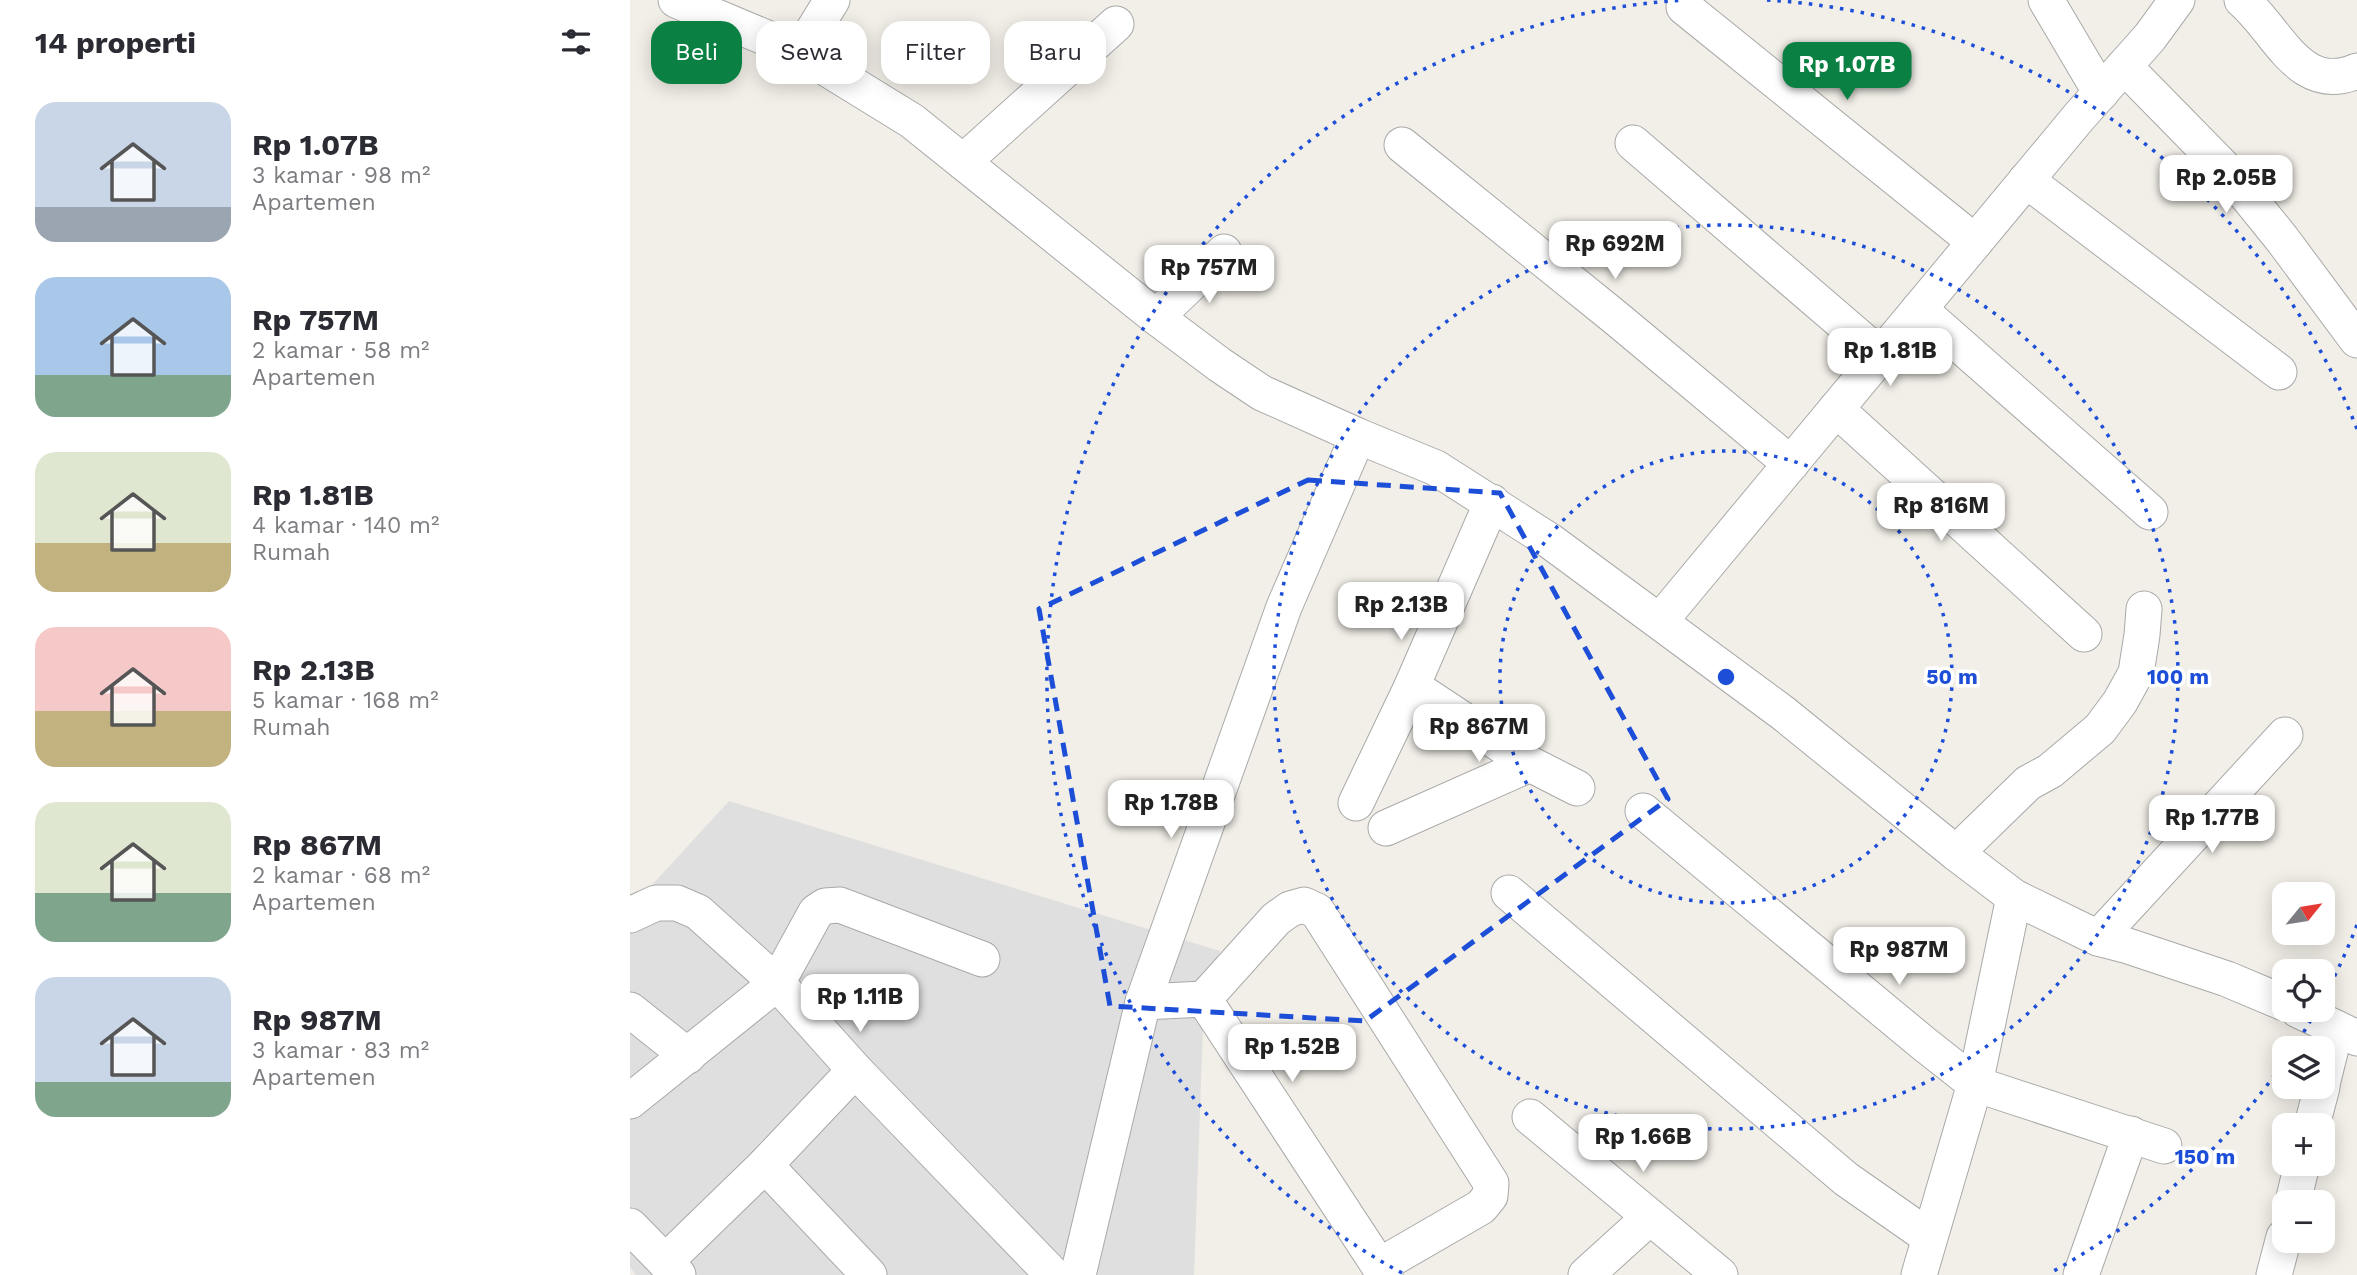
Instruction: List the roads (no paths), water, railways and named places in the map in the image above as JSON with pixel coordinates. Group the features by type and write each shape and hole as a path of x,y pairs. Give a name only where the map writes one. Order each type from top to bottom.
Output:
{"street":[{"path":"676,0 756,34"},
{"path":"819,21 832,0"},
{"path":"2046,0 2101,93"},
{"path":"1660,621 2026,180 2150,37 2177,0"},
{"path":"2242,0 2258,15 2277,42 2312,72 2334,78 2357,71"},
{"path":"1684,7 1975,242"},
{"path":"963,162 1116,24"},
{"path":"2124,66 2227,171 2282,239 2357,340"},
{"path":"852,84 912,121 1156,317 1262,393 1436,468 1550,541 1783,713 1955,853 2014,897 2098,938 2227,979 2272,998"},
{"path":"1633,144 1881,356"},
{"path":"1402,145 1791,464"},
{"path":"2026,180 2279,372"},
{"path":"1156,317 1224,252"},
{"path":"1919,309 2150,512"},
{"path":"1836,409 2084,634"},
{"path":"1078,1275 1143,1002 1284,607 1358,436"},
{"path":"1356,803 1412,686 1492,502"},
{"path":"1955,853 2028,783 2050,771 2100,729 2120,702 2136,673 2144,609"},
{"path":"1412,686 1530,764 1577,788"},
{"path":"2098,938 2285,735"},
{"path":"1386,828 1530,764"},
{"path":"1643,811 1975,1084 2164,1146"},
{"path":"1508,893 1846,1179 1929,1237"},
{"path":"1919,1275 1975,1084 2014,897"},
{"path":"630,915 656,903 677,903 698,912 777,983 855,1070 1053,1275"},
{"path":"630,1101 777,983 817,912 825,906 840,905 982,959"},
{"path":"1143,1002 1203,999 1276,919 1290,909 1304,905 1317,911 1491,1183 1490,1196 1481,1207 1382,1271 1203,999"},
{"path":"630,1010 688,1056"},
{"path":"2324,1022 2347,1033 2335,1058"},
{"path":"630,1226 672,1269 855,1070"},
{"path":"1530,1117 1720,1275"},
{"path":"2081,1275 2131,1134"},
{"path":"765,1165 869,1275"},
{"path":"1586,1275 1650,1217"},
{"path":"2274,1275 2280,1253"}]}
